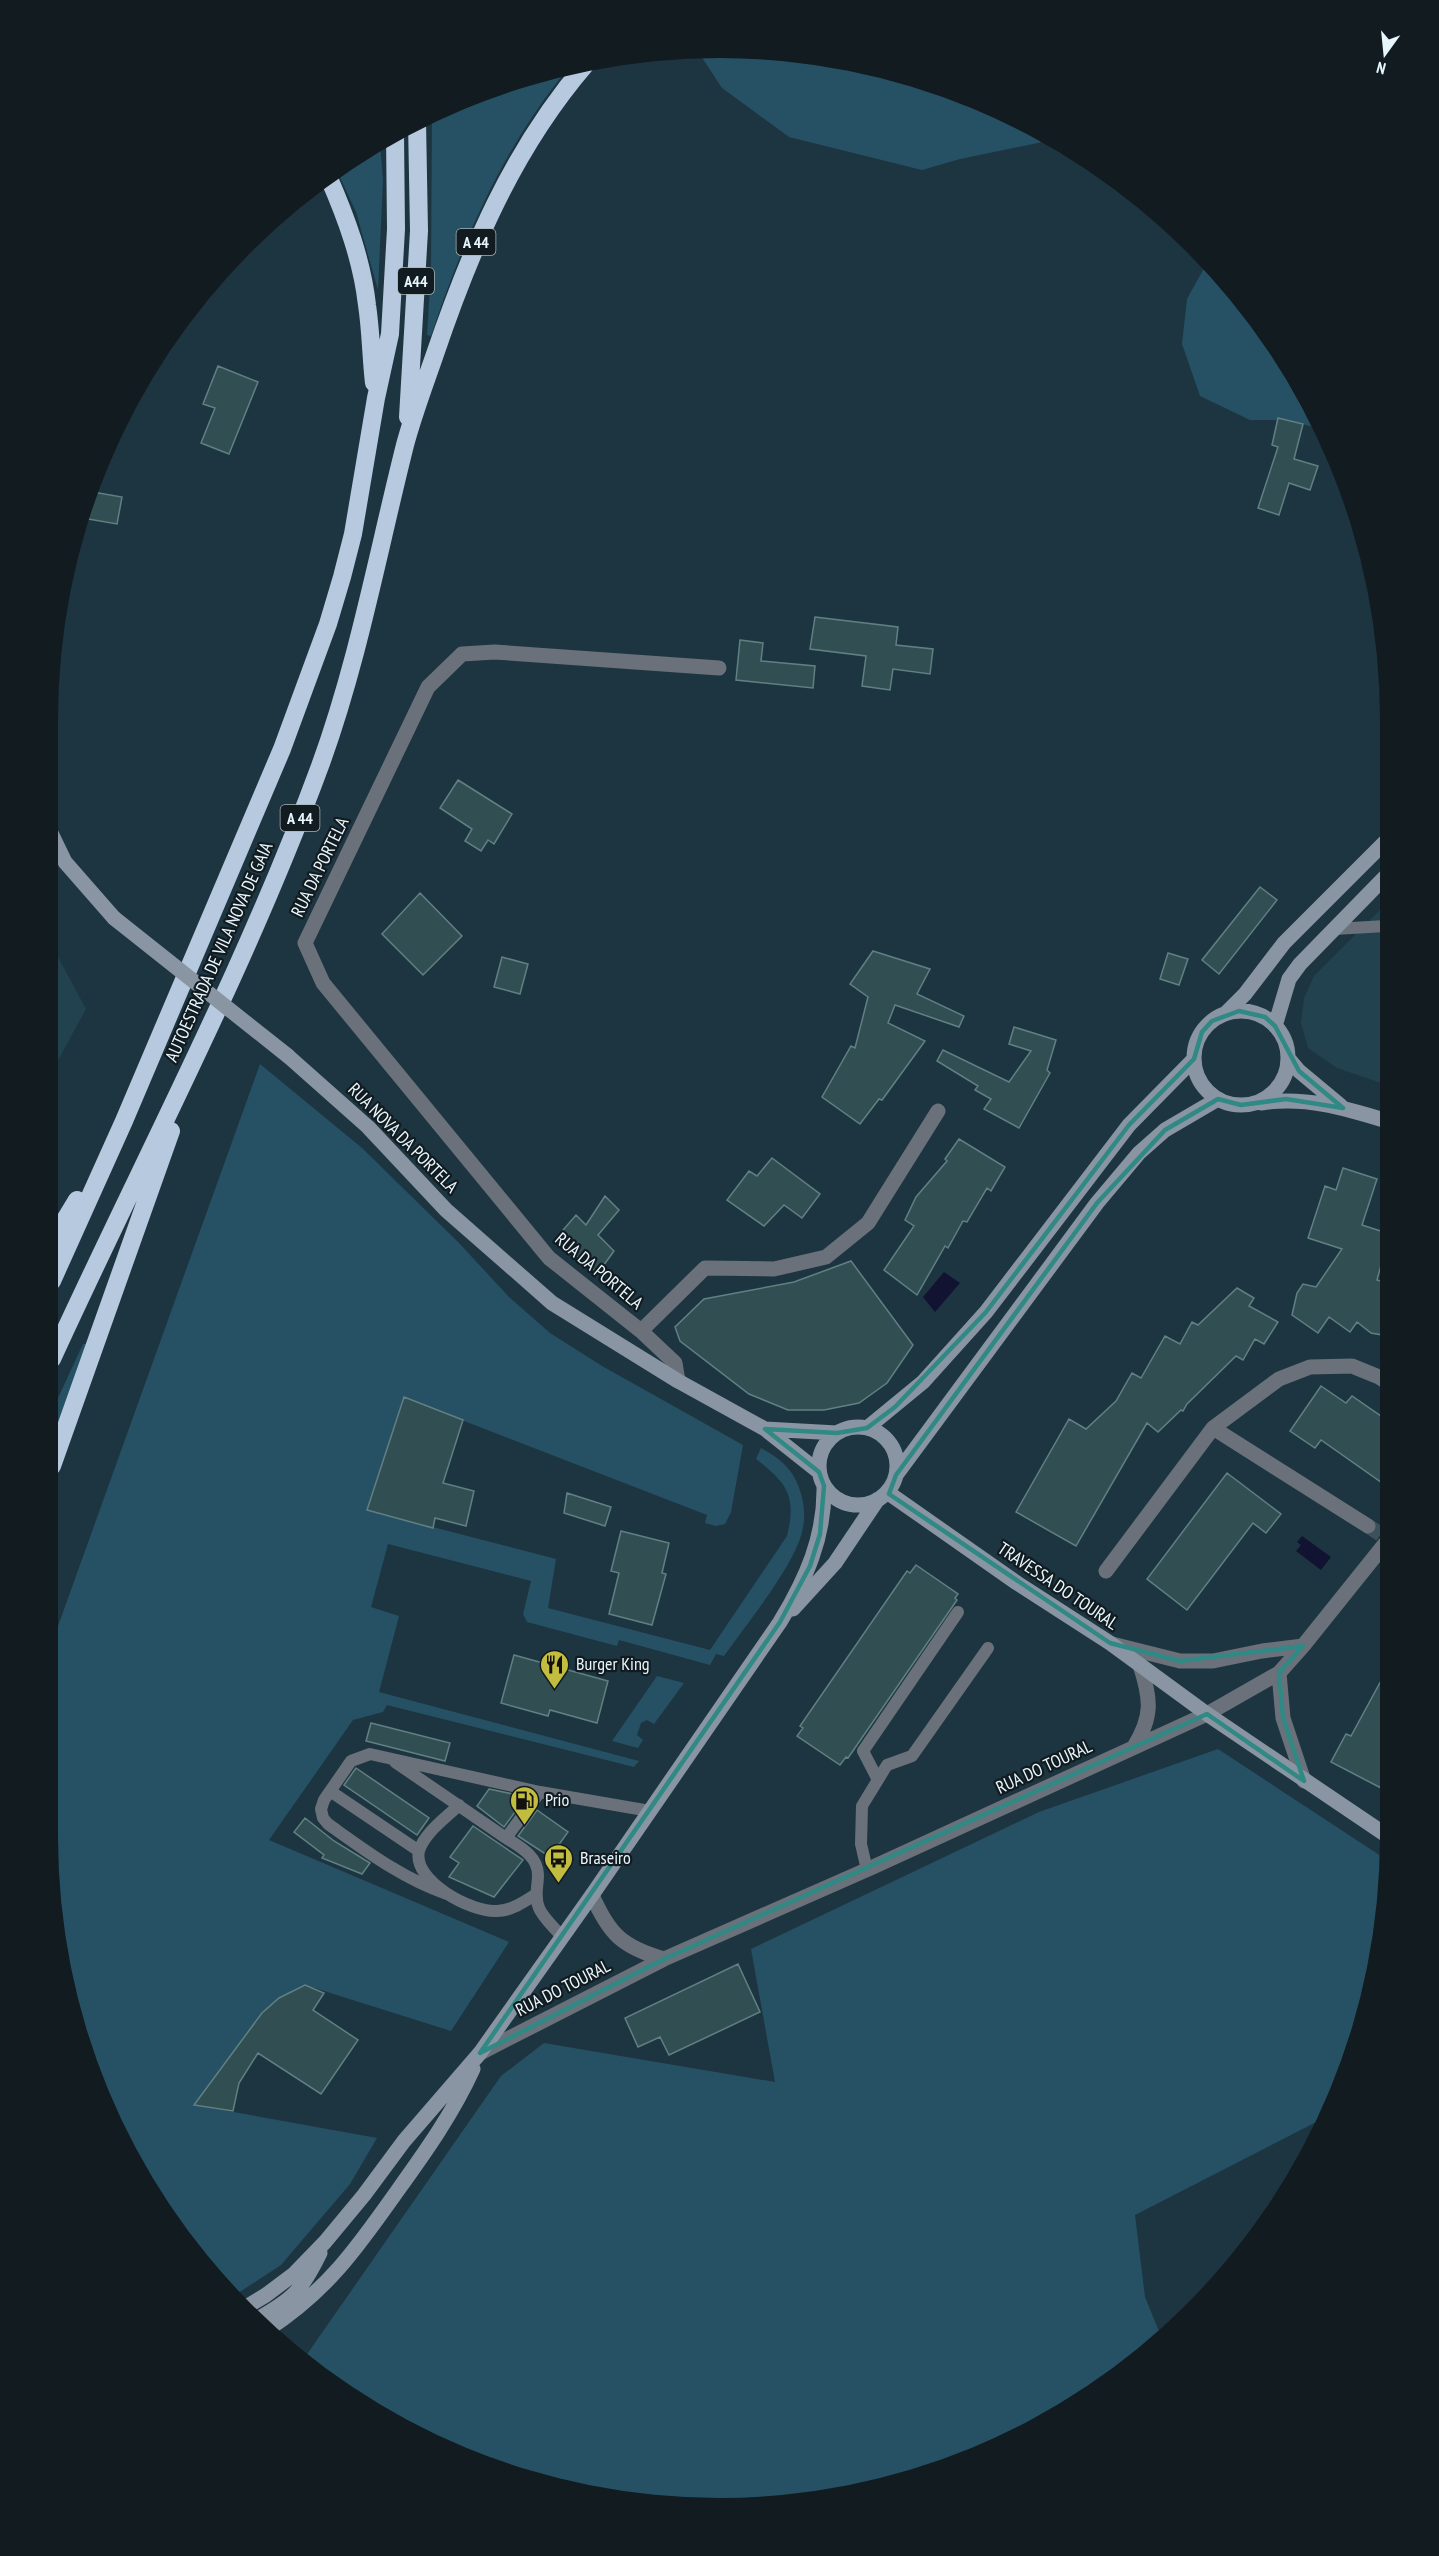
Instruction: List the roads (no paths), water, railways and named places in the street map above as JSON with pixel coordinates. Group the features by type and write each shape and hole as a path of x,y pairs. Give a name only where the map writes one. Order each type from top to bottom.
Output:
{"highway":[{"name":"A 44","path":"406,440 454,297 499,193 530,139 577,74"},
{"name":"A44","path":"406,440 419,231 417,132"},
{"name":"A 44","path":"376,398 390,334 397,186 395,144"},
{"name":"A 44","path":"332,184 346,217 359,262 367,304 376,398"},
{"name":"AUTOESTRADA DE VILA NOVA DE GAIA","path":"58,1268 124,1121 282,749 324,634 353,534 376,398"},
{"name":"AUTOESTRADA DE VILA NOVA DE GAIA","path":"58,1346 204,1040 264,905 320,764 339,706 372,587 406,440"},
{"path":"58,1449 204,1040"},
{"path":"58,1231 124,1121"}],"main road":[{"path":"1225,1014 1245,994 1284,943 1381,846"},
{"name":"RUA NOVA DA PORTELA","path":"58,848 65,862 114,918 288,1056 368,1127 446,1210 552,1303 678,1381 765,1429 822,1479"},
{"path":"1275,1026 1289,979 1300,964 1381,881"},
{"path":"1254,1104 1267,1098 1286,1074 1288,1058 1283,1036 1265,1017 1252,1012 1239,1011 1225,1014 1212,1021 1202,1032 1196,1045 1194,1059 1201,1082 1218,1099 1229,1104 1254,1104 1286,1099 1343,1108 1381,1119"},
{"path":"1288,1058 1299,1071 1343,1108"},
{"path":"867,1428 895,1407 930,1375 986,1312 1129,1125 1194,1059"},
{"path":"780,1622 836,1563 896,1475 1097,1203 1132,1161 1165,1130 1218,1099"},
{"path":"252,2304 294,2274 325,2242 364,2196 404,2141 480,2053 780,1622 798,1593 817,1545 825,1508 822,1450 837,1432 856,1427 867,1428 888,1441 897,1463 896,1475"},
{"name":"RUA NOVA DA PORTELA","path":"765,1429 837,1432"},
{"path":"822,1479 832,1496 849,1504 867,1504 883,1496"},
{"name":"TRAVESSA DO TOURAL","path":"883,1496 1110,1643 1207,1714 1381,1832"},
{"path":"275,2325 303,2305 328,2283 357,2248 440,2131 461,2095 480,2053"},
{"path":"264,2315 292,2298 308,2277 325,2242"}],"street":[{"name":"RUA DA PORTELA","path":"678,1381 675,1363 641,1331 549,1258 323,983 305,943 428,687 462,654 495,652 719,668"},
{"path":"641,1331 705,1268 774,1269 826,1257 868,1223 938,1111"},
{"path":"1106,1571 1213,1428 1279,1379 1310,1367 1352,1366 1381,1378"},
{"path":"1213,1428 1368,1526"},
{"name":"RUA DO TOURAL","path":"480,2053 664,1959 867,1870 1207,1714 1279,1673 1381,1549"},
{"path":"1110,1643 1180,1661 1213,1661 1262,1651 1303,1646"},
{"path":"1133,1748 1144,1730 1149,1711 1148,1691 1140,1665"},
{"path":"1279,1673 1283,1718 1304,1781"},
{"name":"RUA DO TOURAL","path":"592,1895 604,1922 616,1936 646,1954 664,1959"}],"lane":[{"path":"1334,929 1381,926"},
{"path":"878,1780 863,1751 958,1612"},
{"path":"867,1870 861,1844 862,1806 887,1765 912,1756 988,1648"},
{"path":"535,1895 510,1909 496,1912 478,1909 410,1879 328,1824 323,1818 321,1809 330,1791 351,1761 370,1754 540,1792 650,1810"},
{"path":"389,1758 528,1852 536,1863 538,1875 535,1895 540,1910 562,1937"},
{"path":"330,1791 419,1851"},
{"path":"506,1838 540,1792"},
{"path":"447,1894 427,1877 420,1865 419,1851 427,1836 459,1805"}],"tunnel":[{"path":"1368,1526 1381,1534"}],"place":[{"name":"Burger King","path":"555,1690"},
{"name":"Prio","path":"524,1826"},
{"name":"Braseiro","path":"559,1884"}]}
